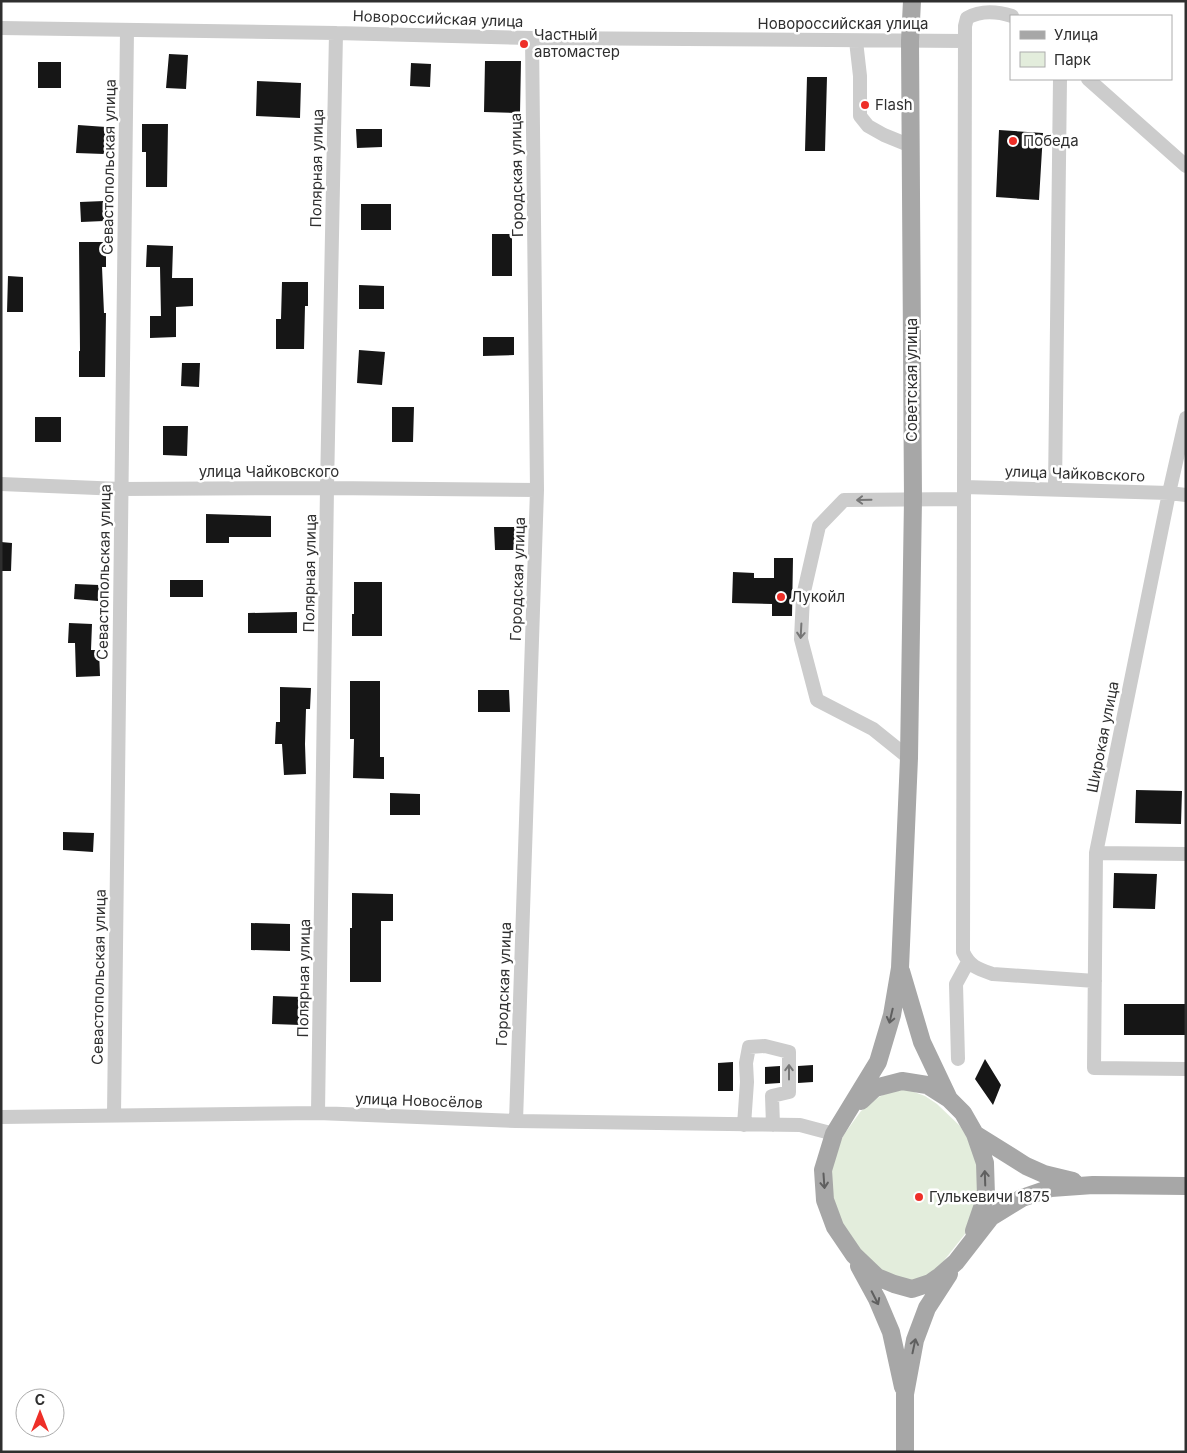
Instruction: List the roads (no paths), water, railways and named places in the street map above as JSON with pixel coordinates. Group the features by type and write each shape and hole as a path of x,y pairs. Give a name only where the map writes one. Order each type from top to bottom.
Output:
{"main road":[{"name":"Советская улица","path":"900,968 909,758 912,499 910,42 912,1"},
{"path":"900,968 922,1042 949,1099"},
{"path":"900,968 892,1015 878,1062 834,1134 823,1170 825,1200 835,1227 854,1254 876,1277 912,1288 930,1283 956,1262"},
{"path":"846,1116 875,1088 902,1081 927,1085 949,1099 963,1114 975,1134 985,1163 986,1196 970,1241"},
{"path":"975,1134 1026,1166 1044,1174 1093,1185"},
{"path":"905,1452 905,1394 915,1340 927,1308 970,1241 991,1217 1022,1198 1052,1188 1093,1185 1186,1186"},
{"path":"854,1254 891,1332 905,1394"}],"street":[{"path":"1010,16 991,12 976,13 966,18 965,26 963,952 968,962 978,969 993,974 1095,981"},
{"name":"Новороссийская улица","path":"1,28 336,32 532,38 965,41"},
{"name":"Севастопольская улица","path":"114,1115 127,30"},
{"name":"Полярная улица","path":"318,1113 336,32"},
{"name":"Городская улица","path":"516,1121 537,490 532,38"},
{"path":"856,41 860,76 860,116 868,126 911,146"},
{"path":"1055,489 1060,80"},
{"path":"1089,80 1186,166"},
{"name":"Широкая улица","path":"1186,418 1096,853 1094,1068 1186,1068"},
{"name":"улица Чайковского","path":"1,484 121,489 537,490"},
{"name":"улица Чайковского","path":"909,758 873,729 817,700 801,639 804,596 819,526 844,500 912,499 964,493 1055,489 1186,495"},
{"path":"1096,853 1186,854"},
{"path":"958,1058 956,984 968,962"},
{"path":"744,1124 747,1082 746,1063 749,1047 765,1046 789,1052 789,1092 772,1096 773,1125"},
{"name":"улица Новосёлов","path":"1,1117 318,1113 516,1121 800,1125 834,1134"}],"place":[{"name":"Частный автомастер","path":"524,44"},
{"name":"Flash","path":"865,105"},
{"name":"Победа","path":"1013,141"},
{"name":"Лукойл","path":"781,597"},
{"name":"Гулькевичи 1875","path":"919,1197"}]}
